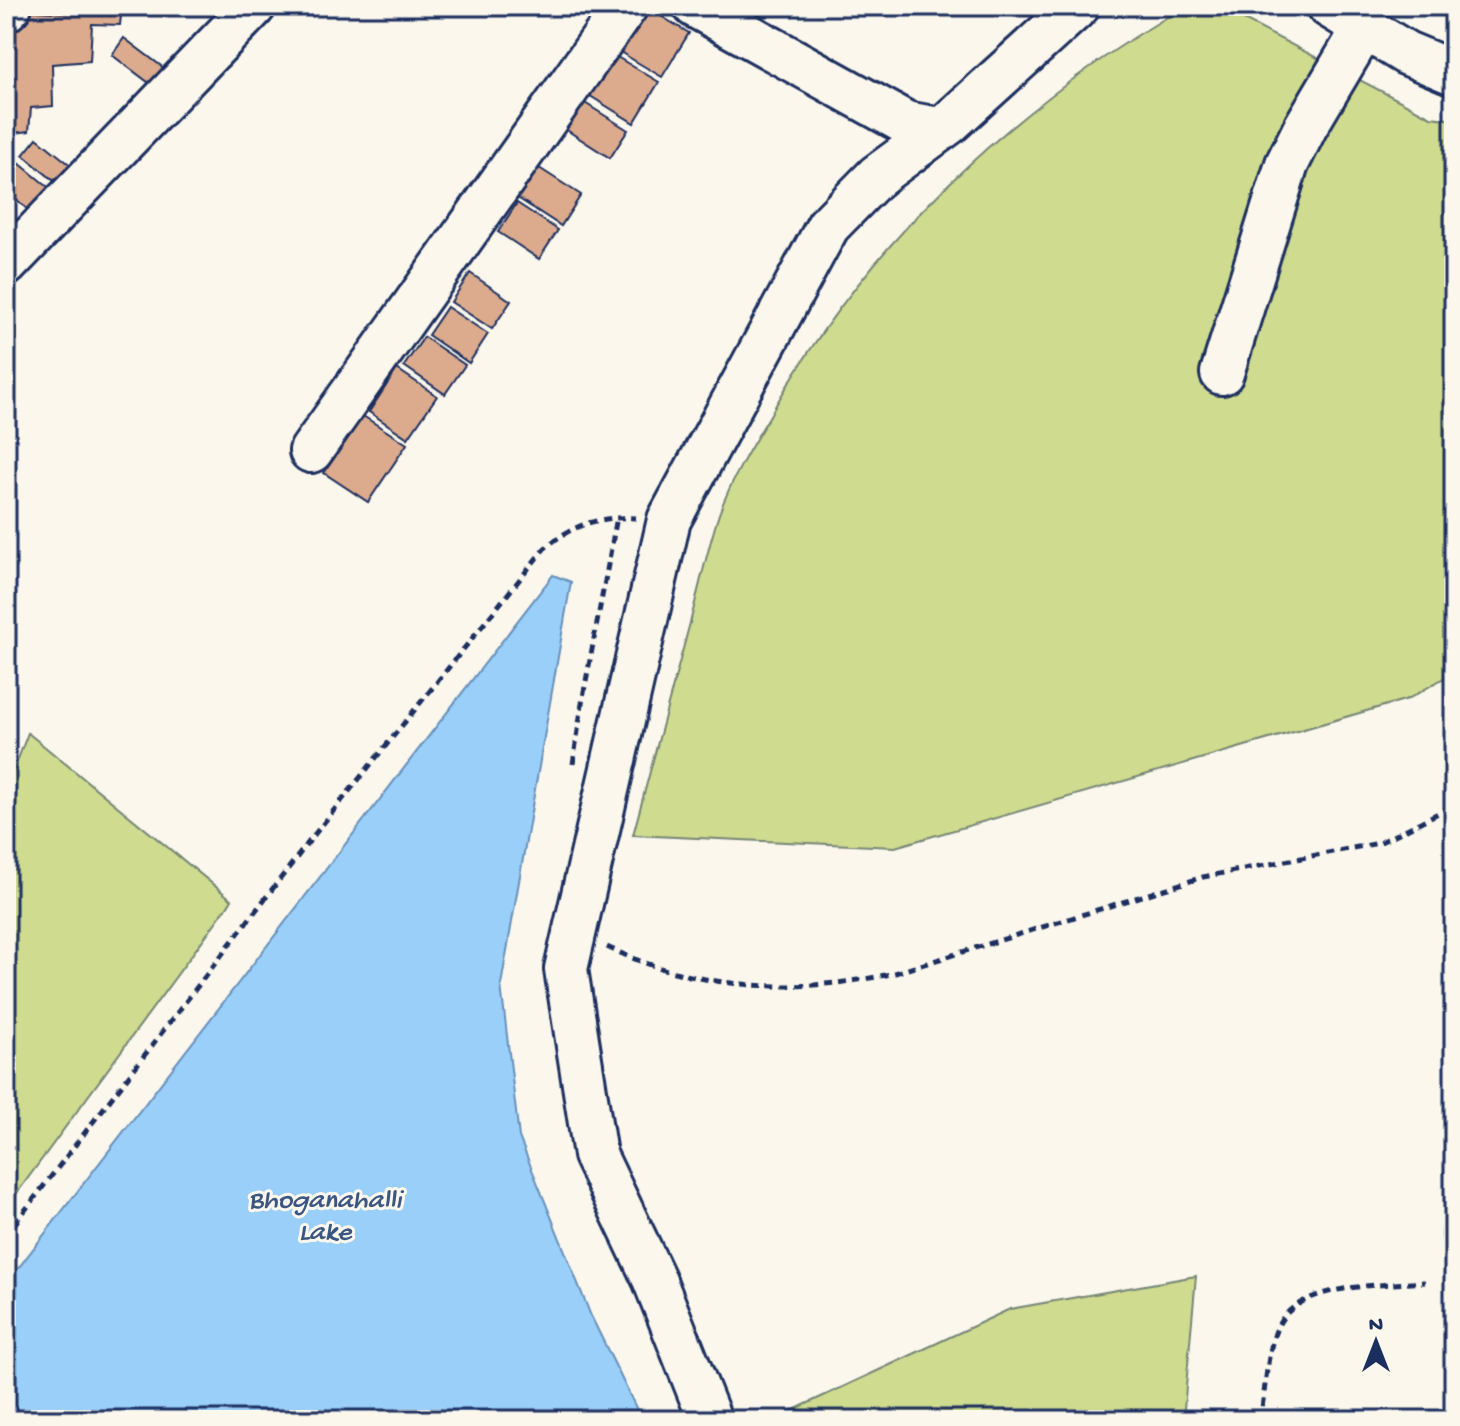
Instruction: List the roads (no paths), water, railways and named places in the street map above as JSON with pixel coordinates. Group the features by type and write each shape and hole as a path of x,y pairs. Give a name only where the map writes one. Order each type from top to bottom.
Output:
{"street":[{"path":"6,264 254,6"},
{"path":"311,451 626,6"},
{"path":"695,6 906,123 938,129"},
{"path":"1329,6 1406,53 1454,73"},
{"path":"710,1420 654,1279 595,1155 566,969 669,520 828,226 877,176 949,123 1075,7"},
{"path":"1222,373 1287,164 1364,28"}],"water":[{"name":"Bhoganahalli Lake","path":"553,575 571,582 501,985 519,1137 591,1316 642,1420 6,1420 6,1284"}]}
